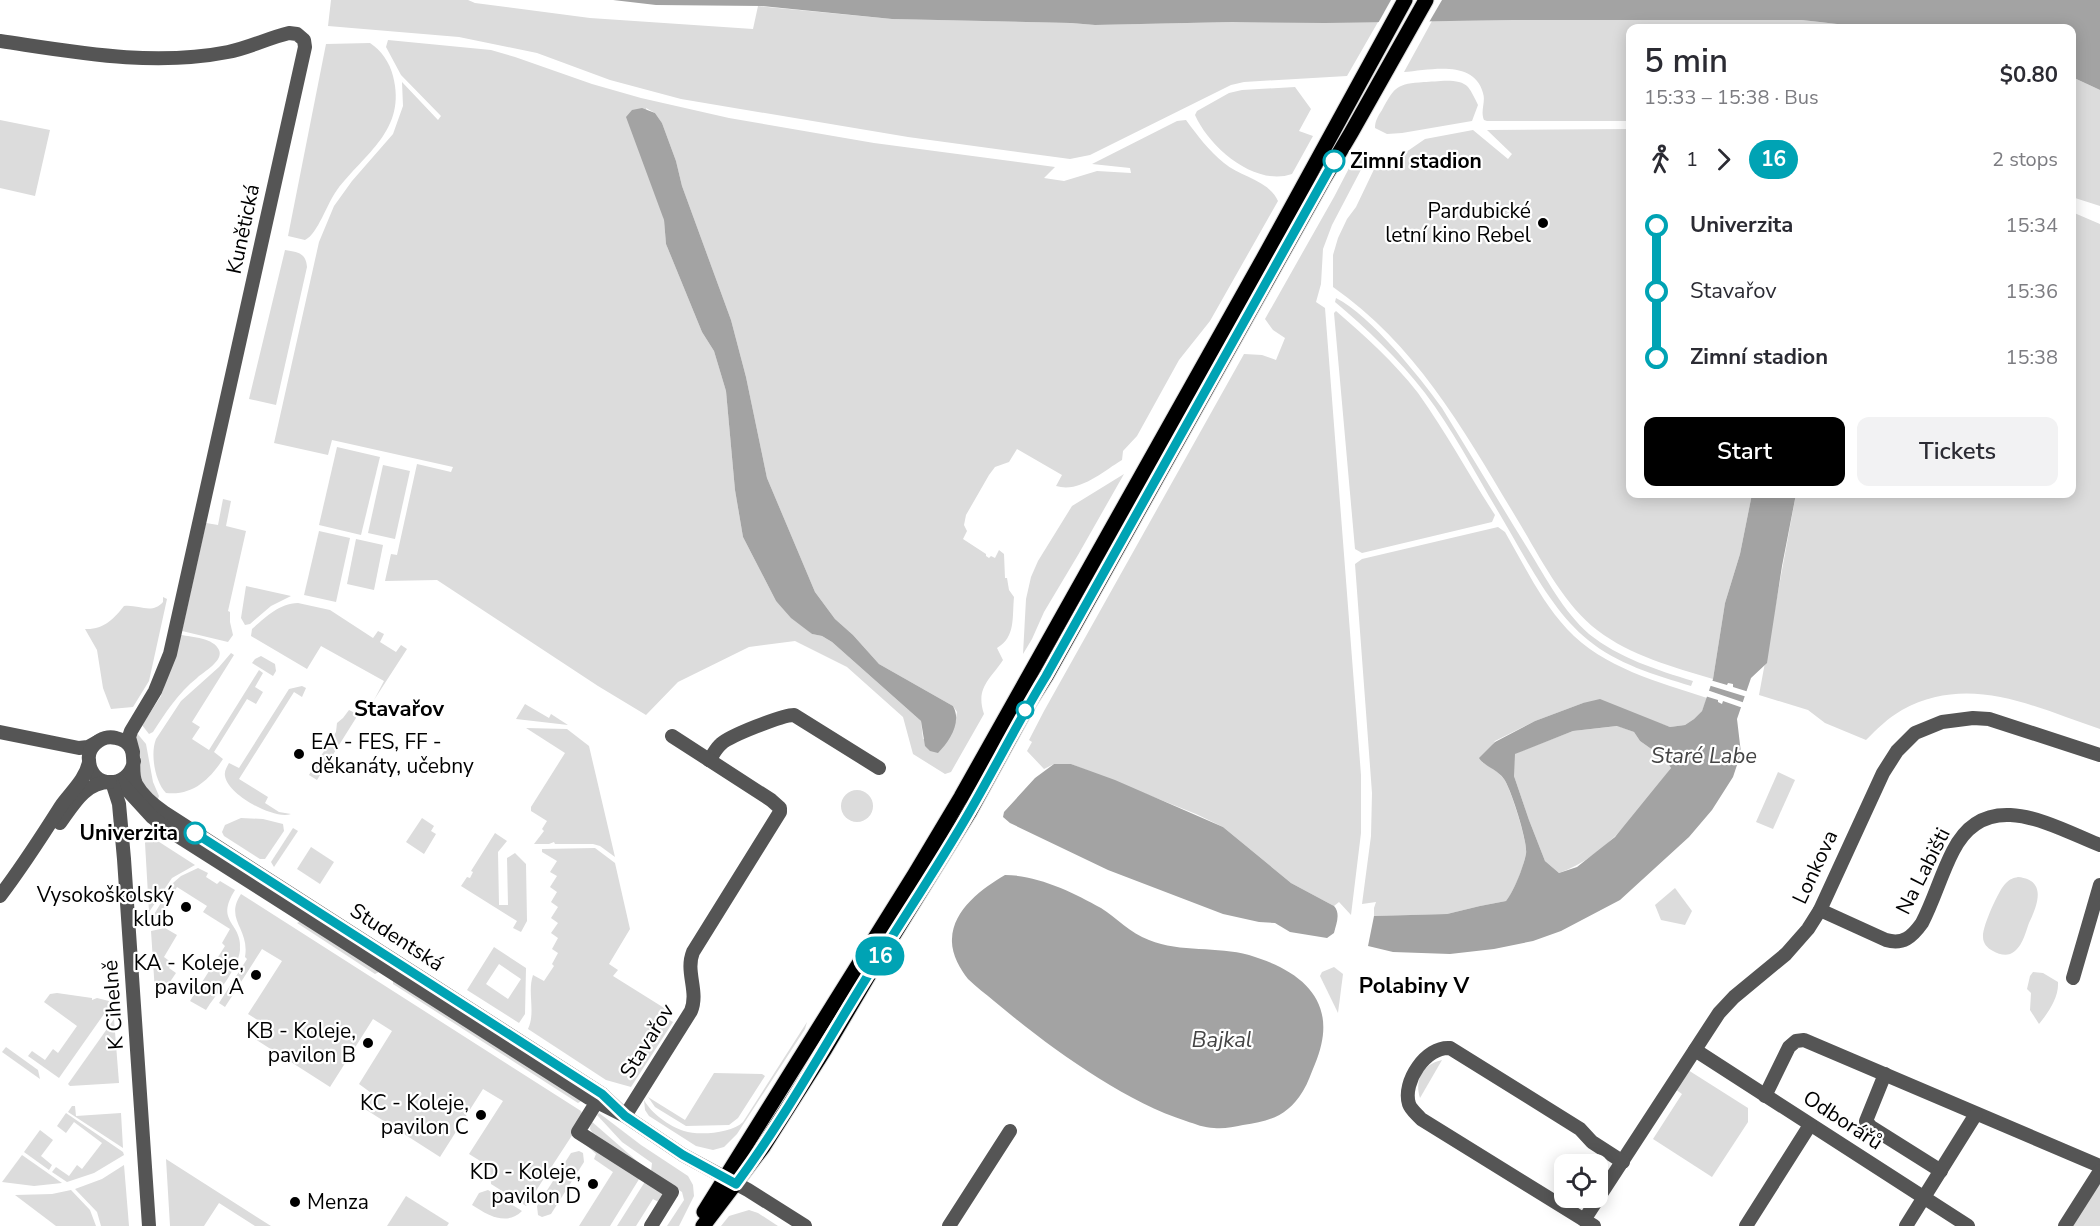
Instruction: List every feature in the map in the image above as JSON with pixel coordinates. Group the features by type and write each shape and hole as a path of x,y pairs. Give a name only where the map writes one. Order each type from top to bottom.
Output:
{"main road":[{"path":"703,1226 961,797 1267,252 1405,0"},
{"path":"696,1226 730,1181 763,1147 970,811 1426,0"}],"street":[{"name":"Kunětická","path":"0,41 107,56 162,58 229,52 289,33 297,34 304,40 170,654 155,691 126,732 83,748 61,746"},
{"path":"710,760 718,747 728,739 782,717 794,715 879,768"},
{"name":"Lonkova","path":"1623,1162 1592,1143 1580,1129 1450,1048 1435,1052 1418,1067 1413,1075 1408,1096 1410,1106 1417,1114 1589,1223 1623,1162 1726,1004 1797,942 1820,910 1882,774 1897,751 1915,733 1942,722 1973,718 1989,719 2100,754"},
{"path":"124,859 124,842 128,824 143,800 134,779 129,737 134,723"},
{"path":"0,732 61,746 89,760 94,774 101,780 114,782"},
{"name":"Stavařov","path":"625,1116 691,1011 694,994 690,962 695,949 780,812 780,808 771,800 672,736"},
{"path":"0,896 87,789 96,784 114,782 129,773 133,756 123,740 112,737 100,740 90,751 86,772 22,868"},
{"name":"Studentská","path":"114,782 600,1098 683,1155 805,1226"},
{"name":"K Cihelně","path":"114,782 124,859 149,1226"},
{"name":"Na Labišti","path":"1820,910 1887,940 1900,942 1906,940 1922,923 1959,840 1977,822 1994,816 2015,814 2031,818 2100,845"},
{"path":"2073,978 2100,885"},
{"path":"1765,1096 1792,1043 1799,1040 1810,1041 2100,1166"},
{"name":"Odborářů","path":"1695,1050 1968,1226"},
{"path":"1885,1074 1866,1121 1871,1127 1941,1171"},
{"path":"600,1098 578,1132 672,1192 651,1226"},
{"path":"1906,1226 1976,1113"},
{"path":"1746,1226 1810,1125"},
{"path":"949,1226 1010,1131"},
{"path":"2065,1226 2100,1172"}],"shaded area":[{"path":"331,0 468,0 475,3 590,18 753,29 758,6 892,19 1095,25 1378,22 1347,76 1244,82 1231,85 1090,155 1070,159 908,137 681,99 610,80 537,53 459,37 328,26"},
{"path":"1802,20 1837,24 1626,24 1626,121 1487,121 1483,117 1483,93 1478,82 1471,75 1450,69 1404,72 1432,21"},
{"path":"388,40 491,50 641,98 729,118 874,143 1055,167 1044,178 1064,181 1097,171 1131,173 1130,168 1092,164 1177,121 1186,120 1208,148 1224,163 1261,183 1274,194 1278,201 1210,321 1179,360 1137,436 1123,451 1122,460 1082,484 1065,487 1056,486 1062,475 1017,449 1009,462 995,467 966,515 964,525 967,531 963,539 989,558 991,556 995,558 999,550 1004,554 1005,578 1007,578 1009,590 1014,597 1010,632 997,648 1003,660 989,678 981,697 984,714 951,772 945,774 913,754 903,717 847,667 795,641 749,647 678,682 646,715 437,580 385,581 391,554 397,555 417,464 451,472 453,467 332,440 328,455 274,443 319,242 334,206 352,181 393,134 403,106 402,82 438,120 441,116 401,75 386,47","holes":["646,108 655,113 662,123 676,161 682,186 731,320 746,377 767,478 815,592 835,619 879,664 953,706 957,712 954,728 923,739 921,721 832,642 822,636 812,634 776,601 743,537 735,490 726,391 714,351 702,332 666,244"]},
{"path":"370,43 384,57 393,76 396,95 389,126 371,152 337,190 310,237 305,240 288,236 326,44"},
{"path":"2076,79 2100,90 2100,206 2076,198"},
{"path":"1441,81 1459,82 1468,87 1478,105 1472,121 1402,133 1387,134 1375,128 1378,116 1390,96 1402,85"},
{"path":"1295,87 1311,109 1299,131 1313,136 1292,174 1278,177 1263,175 1235,161 1211,140 1195,115 1197,111 1229,93 1242,90"},
{"path":"0,120 50,130 35,196 0,188"},
{"path":"1626,129 1626,498 1751,498 1740,554 1725,603 1713,679 1638,654 1610,639 1585,620 1554,581 1481,458 1439,395 1391,337 1364,311 1333,287 1333,255 1338,238 1378,161 1385,163 1388,171 1396,159 1425,139 1473,130 1508,159 1512,154 1487,130"},
{"path":"1359,149 1365,162 1332,225 1323,249 1321,284 1316,302 1325,308 1361,775 1361,833 1351,915 1339,902 1334,906 1291,883 1223,827 1071,764 1054,764 1044,769 1027,751 1032,742 1029,740 1044,711 1244,354 1262,355 1276,360 1285,338 1273,330 1265,319"},
{"path":"2076,214 2100,224 2100,729 2002,697 1952,694 1927,699 1902,710 1887,720 1866,740 1825,723 1808,710 1759,695 1795,498 2076,498"},
{"path":"285,250 303,256 307,267 276,405 249,399"},
{"path":"1336,298 1379,332 1408,364 1442,408 1556,594 1580,625 1613,650 1652,668 1693,681 1691,686 1650,673 1611,656 1588,640 1562,614 1539,581 1464,452 1435,407 1394,356 1335,302"},
{"path":"1336,311 1389,360 1418,393 1495,515 1492,522 1362,553 1355,549 1334,313"},
{"path":"337,447 380,457 361,535 319,525"},
{"path":"383,465 410,471 395,539 368,533"},
{"path":"1124,474 1044,612 1023,654 1026,599 1031,577 1038,561 1072,506"},
{"path":"223,499 231,501 226,526 246,531 228,611 233,635 228,642 182,631 206,523 218,525"},
{"path":"1498,527 1505,532 1549,607 1581,643 1614,664 1707,698 1702,711 1685,725 1670,727 1583,703 1535,721 1495,741 1482,762 1504,779 1518,816 1526,848 1521,872 1506,901 1447,914 1374,916 1376,902 1362,904 1371,836 1372,793 1355,564 1362,559"},
{"path":"319,531 350,538 336,602 304,595"},
{"path":"356,539 383,545 374,590 347,584"},
{"path":"246,586 291,596 271,606 250,624 245,625 241,618"},
{"path":"163,597 167,599 149,681 133,707 111,709 103,688 97,650 85,629 97,628 108,623 124,606 154,608 159,606 163,602"},
{"path":"298,603 330,610 373,638 378,631 384,634 380,642 396,652 401,645 407,649 374,700 384,681 321,646 307,669 251,636 252,629 273,612 284,606"},
{"path":"181,635 212,643 219,650 219,658 184,690 153,732 149,734 142,725 161,696"},
{"path":"231,653 234,655 192,722 200,727 192,739 209,750 259,670 263,673 255,687 263,692 256,704 247,699 214,752 223,759 212,773 200,785 192,789 166,793 159,782 155,768 153,752 156,739 181,701"},
{"path":"261,656 275,664 276,671 273,676 252,663"},
{"path":"302,686 306,688 302,697 294,692 239,779 268,797 265,803 279,812 291,814 283,815 263,810 243,798 228,783 225,772 229,763 239,768 289,689"},
{"path":"525,704 549,718 551,714 568,725 516,719"},
{"path":"349,710 355,713 356,718 317,780 309,775 336,732 337,723"},
{"path":"1618,726 1634,732 1640,741 1664,758 1671,768 1635,814 1608,843 1577,865 1559,873 1545,861 1529,820 1514,776 1514,754 1573,731"},
{"path":"526,728 567,729 589,746 615,857 600,846 593,844 555,844 554,842 534,844 544,831 542,829 547,821 531,811 531,807 565,753"},
{"path":"136,732 146,744 153,782 159,796 157,802 142,786 134,741"},
{"path":"1778,772 1795,780 1773,829 1756,822"},
{"path":"857,790 868,795 873,806 868,817 857,822 846,817 841,806 846,795"},
{"path":"241,818 263,819 283,824 284,831 265,859 260,859 224,836 222,832 225,825"},
{"path":"422,818 434,826 431,831 436,834 424,854 406,842"},
{"path":"293,828 298,831 274,867 271,862"},
{"path":"495,833 507,841 498,852 499,905 508,905 507,858 515,853 526,864 527,921 521,932 513,928 517,921 461,886 467,877 470,878 473,872 471,871"},
{"path":"153,838 195,865 172,878 149,912 145,843 147,839"},
{"path":"311,847 334,862 320,884 297,869"},
{"path":"595,848 615,863 630,929 609,964 618,970 613,976 669,1011 666,1018 673,1022 631,1087 606,1080 528,1029 533,975 544,981 554,966 552,964 558,953 552,949 558,938 551,933 558,923 551,918 558,907 551,902 557,892 550,887 557,876 550,872 557,861 542,852 542,849"},
{"path":"198,868 208,873 206,877 217,884 220,881 235,890 227,909 240,941 240,950 235,965 206,1010 190,1001 225,946 222,943 230,929 203,912 207,906 177,887 160,917 150,921 173,883 181,876"},
{"path":"2018,877 2034,883 2037,888 2037,902 2020,945 2014,952 2006,955 1991,950 1986,945 1983,932 1999,893 2006,883"},
{"path":"1675,888 1692,911 1685,925 1661,920 1655,905"},
{"path":"241,894 581,1111 584,1117 526,1206 491,1184 490,1167 469,1154 503,1101 483,1089 440,1157 365,1109 374,1095 359,1084 392,1031 373,1019 330,1087 255,1039 264,1024 248,1014 282,961 262,949 225,1007 219,1003 247,959 244,939 235,911"},
{"path":"303,920 381,971 375,974 297,923"},
{"path":"165,928 177,935 164,957 172,963 169,968 176,973 159,998 155,992 151,931"},
{"path":"494,947 526,968 525,1014 519,1023 467,990","holes":["499,964 521,979 508,999 486,984"]},
{"path":"1334,967 1343,974 1338,1013 1320,976 1322,972"},
{"path":"2033,972 2043,973 2058,982 2053,1004 2039,1024 2030,1010 2031,993 2027,989"},
{"path":"393,980 583,1100 578,1103 393,984"},
{"path":"50,994 92,998 92,1000 97,998 109,1001 111,1004 59,1078 28,1056 32,1051 45,1060 53,1049 58,1053 77,1026 44,1002"},
{"path":"114,1019 119,1083 70,1086 68,1084"},
{"path":"807,1022 805,1029 737,1134 724,1147 713,1150 696,1146 649,1116 645,1110 644,1100 651,1110 667,1122 678,1129 690,1132 715,1132 738,1126 743,1122"},
{"path":"6,1047 38,1070 40,1079 2,1052"},
{"path":"1442,1060 1420,1098 1419,1079 1425,1069"},
{"path":"1688,1070 1748,1108 1748,1122 1712,1177 1653,1139 1682,1094 1675,1089"},
{"path":"714,1073 762,1074 765,1076 738,1118 729,1125 686,1126 655,1107 648,1097 685,1120"},
{"path":"72,1106 75,1106 76,1116 121,1113 123,1148 68,1112"},
{"path":"66,1113 123,1152 124,1155 94,1173 67,1182 52,1172 56,1167 69,1176 77,1165 82,1169 102,1143 74,1122 66,1133 57,1126"},
{"path":"599,1113 641,1145 688,1176 693,1185 694,1196 679,1226 667,1226 684,1200 682,1192 651,1172 652,1163 622,1142 597,1115"},
{"path":"591,1121 645,1168 594,1135 590,1129"},
{"path":"40,1130 53,1140 41,1156 52,1165 49,1170 24,1152"},
{"path":"586,1145 641,1176 610,1226 579,1226 613,1172 594,1159 596,1154"},
{"path":"579,1151 583,1153 584,1162 551,1214 542,1217 538,1215 537,1206 571,1153"},
{"path":"22,1155 62,1183 34,1186 2,1182"},
{"path":"166,1159 271,1226 255,1226 219,1203 204,1226 170,1226"},
{"path":"124,1165 129,1226 101,1226 97,1212 75,1189 102,1179"},
{"path":"646,1180 668,1194 662,1204 653,1199 636,1226 617,1226"},
{"path":"2100,1181 2100,1226 2070,1226"},
{"path":"71,1190 90,1210 96,1226 56,1226 15,1195 52,1194"},
{"path":"488,1190 522,1211 516,1216 504,1219 491,1216 472,1205 479,1193"},
{"path":"406,1196 449,1223 447,1226 387,1226"},
{"path":"749,1210 778,1226 721,1226 729,1216"}],"water":[{"path":"613,0 2100,0 2100,90 2076,79 2076,24 1837,24 1802,20 1512,20 1095,25 892,19 762,6 656,5"},
{"path":"642,108 655,113 662,123 676,161 682,186 731,320 746,377 767,478 815,592 835,619 879,664 953,706 955,725 947,743 938,753 930,751 925,746 921,721 832,642 822,636 812,634 791,618 776,601 743,537 735,490 726,391 714,351 702,332 666,244 664,220 626,117 632,110"},
{"name":"Staré Labe","path":"1751,498 1795,498 1767,663 1751,678 1737,719 1741,753 1733,777 1712,810 1689,837 1620,900 1561,931 1533,941 1494,949 1450,954 1393,952 1368,946 1374,916 1447,914 1506,901 1523,866 1526,848 1511,793 1504,779 1479,758 1495,742 1535,721 1600,699 1670,727 1685,725 1702,711 1713,679 1725,603 1740,554","holes":["1617,726 1634,732 1640,741 1664,758 1671,768 1615,837 1577,867 1559,873 1545,861 1529,820 1514,776 1515,754 1573,731"]},
{"path":"1054,764 1071,764 1115,780 1223,827 1291,883 1334,906 1338,916 1334,933 1327,938 1290,932 1275,923 1223,914 1108,870 1010,823 1003,817 1004,812 1035,778"},
{"name":"Bajkal","path":"1005,875 1042,881 1079,896 1149,940 1174,947 1249,955 1269,962 1302,981 1313,993 1320,1008 1323,1024 1322,1043 1315,1064 1297,1099 1285,1112 1262,1122 1225,1128 1204,1127 1161,1112 1111,1086 1060,1053 1014,1018 968,979 959,966 952,939 954,928 963,909 979,893"}],"pier":[{"path":"1391,0 1442,0 1428,24 1377,25"},
{"path":"1710,680 1727,685 1728,683 1733,684 1733,687 1749,692 1747,697 1708,685"},
{"path":"1707,690 1745,703 1743,708 1723,701 1722,704 1718,700 1705,696"}],"bus line":[{"name":"16","path":"195,833 602,1094 625,1116 683,1155 736,1184 763,1147 970,811 1334,161"}],"place":[{"name":"Zimní stadion","path":"1334,161"},
{"name":"Pardubické letní kino Rebel","path":"1543,223"},
{"name":"EA - FES, FF - děkanáty, učebny","path":"299,754"},
{"name":"Univerzita","path":"195,833"},
{"name":"Vysokoškolský klub","path":"186,907"},
{"name":"KA - Koleje, pavilon A","path":"256,975"},
{"name":"KB - Koleje, pavilon B","path":"368,1043"},
{"name":"KC - Koleje, pavilon C","path":"481,1115"},
{"name":"KD - Koleje, pavilon D","path":"593,1184"},
{"name":"Menza","path":"295,1202"}],"district":[{"name":"Stavařov","path":"399,708"},
{"name":"Polabiny V","path":"1414,985"}]}
